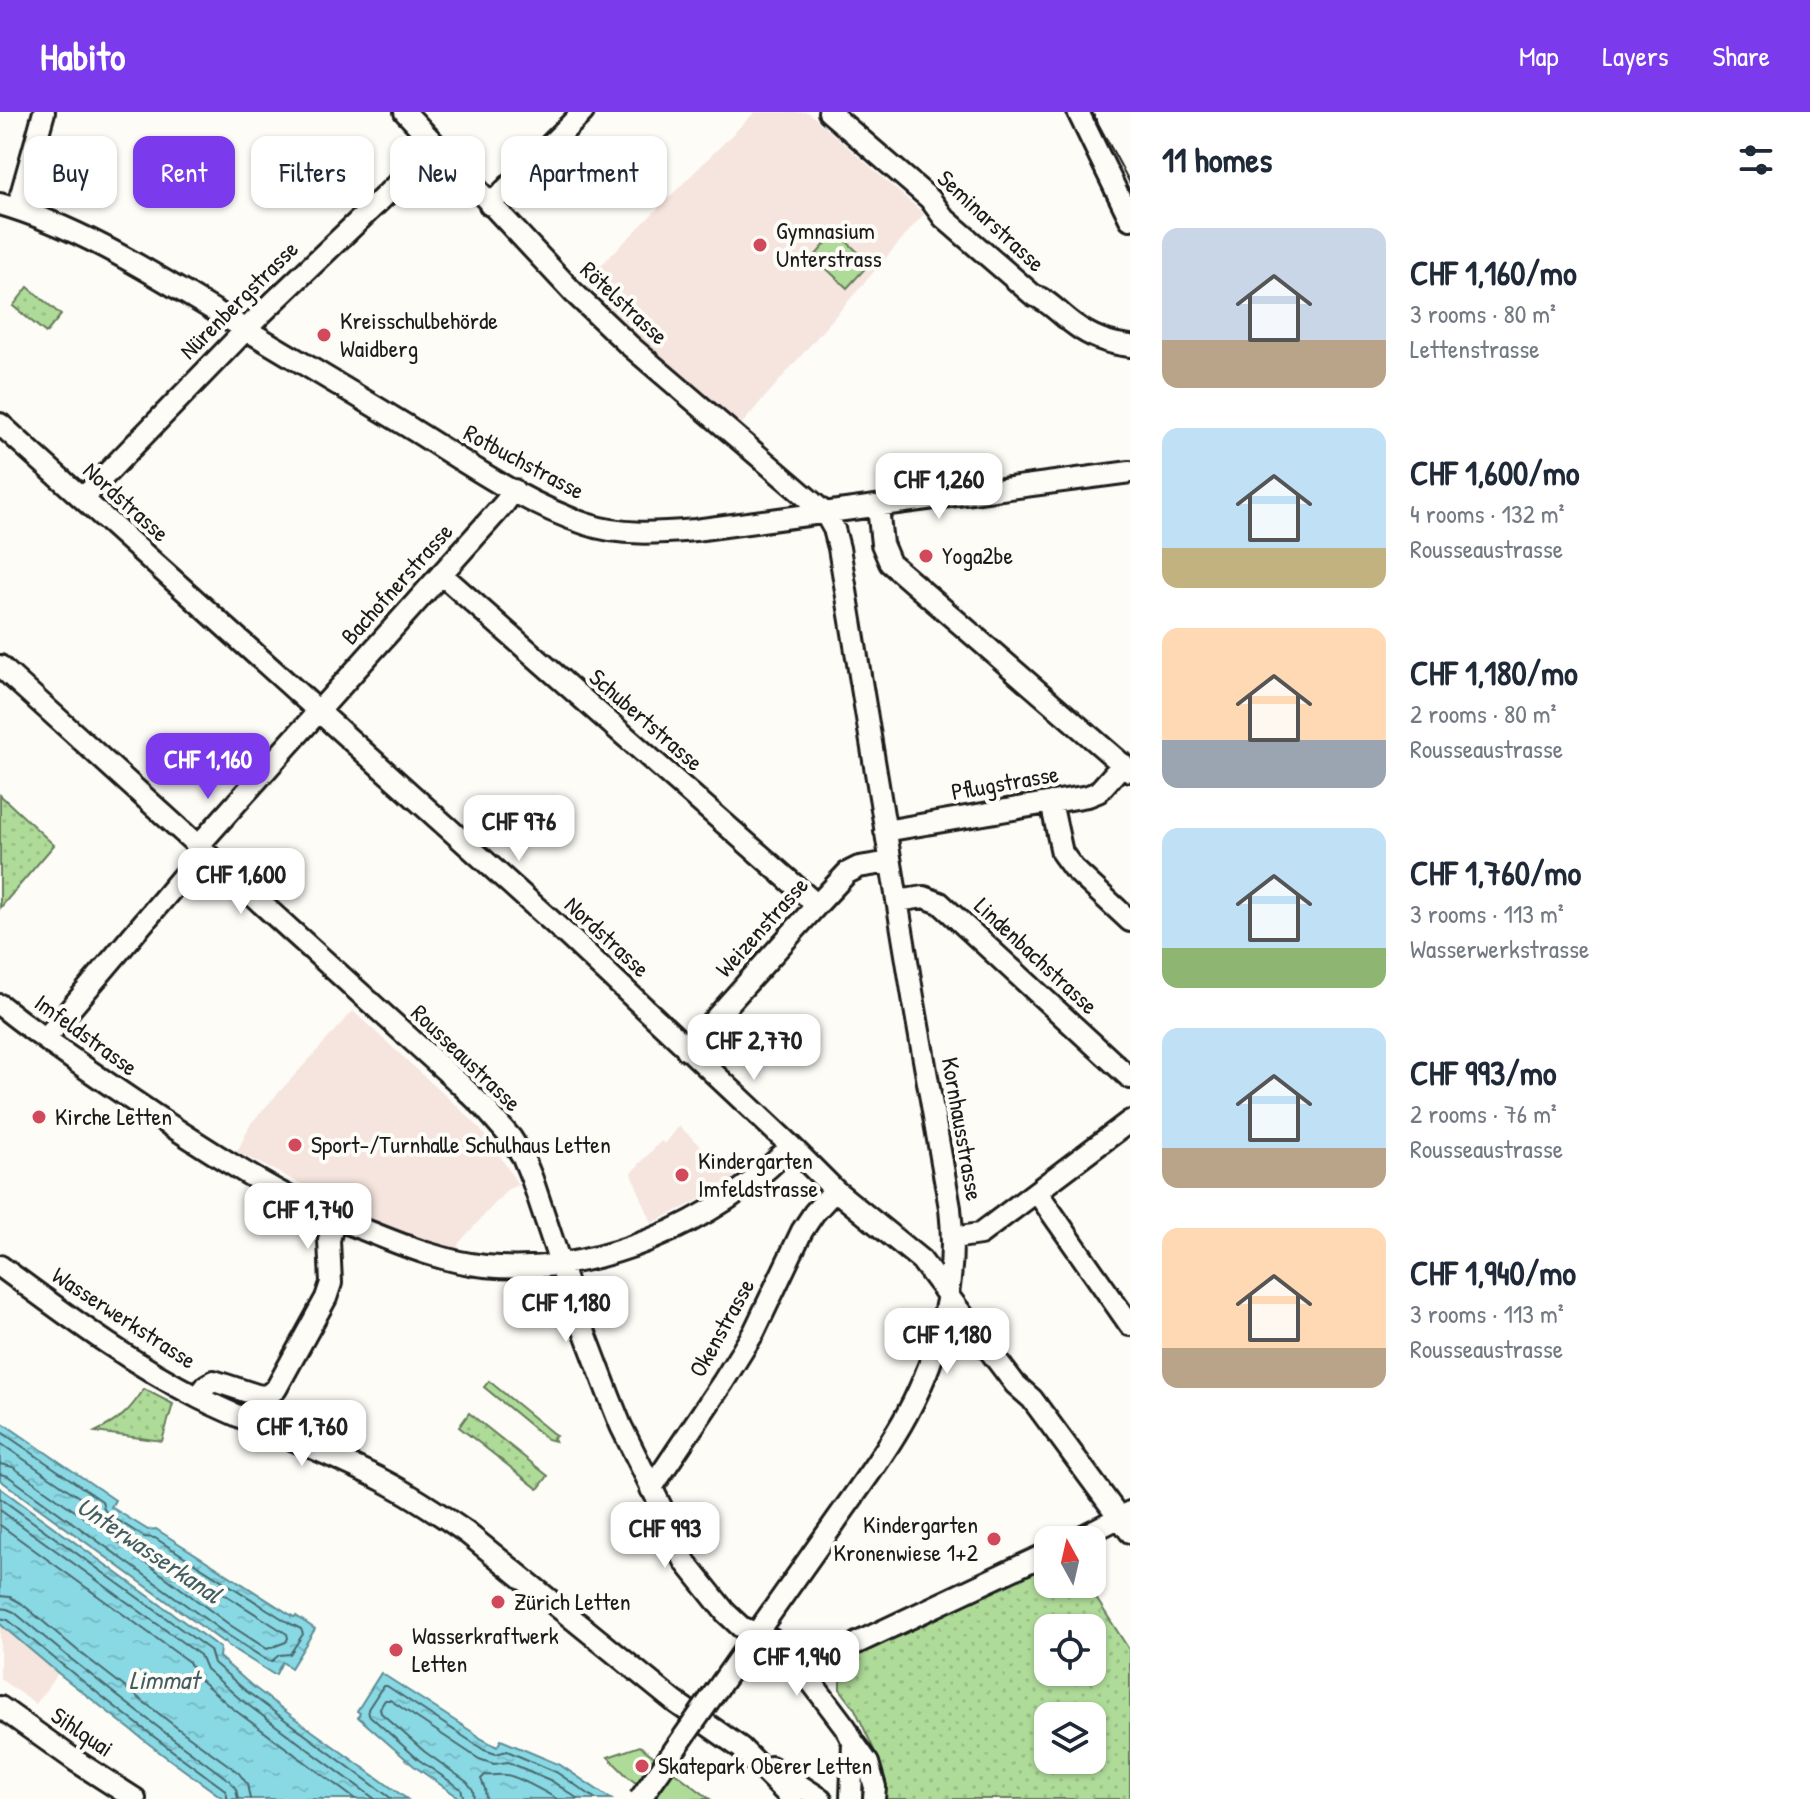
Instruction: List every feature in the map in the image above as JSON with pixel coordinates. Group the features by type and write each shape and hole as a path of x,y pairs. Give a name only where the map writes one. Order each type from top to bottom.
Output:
{"street":[{"path":"8,206 44,112"},
{"name":"Rötelstrasse","path":"405,112 428,136"},
{"path":"490,205 583,112"},
{"name":"Seminarstrasse","path":"829,112 930,199 944,218 1033,295 1045,299 1077,327 1101,340 1130,346"},
{"path":"1078,112 1130,219"},
{"name":"Nürenbergstrasse","path":"83,498 246,328 390,190"},
{"name":"Rötelstrasse","path":"485,199 573,292 629,345 825,513"},
{"name":"Rotbuchstrasse","path":"8,206 71,229 113,250 476,469 550,510 589,525 633,532 695,530 1130,472"},
{"name":"Nordstrasse","path":"0,424 568,936 835,1190 921,1260 1015,1384 1032,1399 1127,1521"},
{"name":"Bachofnerstrasse","path":"45,1039 201,848 514,490"},
{"path":"878,507 882,544 890,563 1126,768"},
{"name":"Kornhausstrasse","path":"640,1799 876,1464 918,1392 939,1335 948,1296 953,1238 948,1194 839,548 834,529 825,513"},
{"name":"Schubertstrasse","path":"441,574 817,905"},
{"name":"Rousseaustrasse","path":"0,666 476,1099 511,1138 532,1179 609,1396 673,1531 675,1542 694,1574 726,1613 741,1627 772,1640 791,1655 846,1728 868,1763 875,1787 874,1799"},
{"name":"Pflugstrasse","path":"885,831 1088,796 1098,792 1126,768"},
{"path":"1051,802 1062,853 1073,868 1130,921"},
{"name":"Weizenstrasse","path":"687,1050 847,873 859,867 890,862"},
{"name":"Lindenbachstrasse","path":"897,901 924,897 940,903 1130,1078"},
{"name":"Imfeldstrasse","path":"0,1005 118,1091 266,1185 310,1208 403,1245 444,1259 483,1266 522,1269 560,1265 656,1237 713,1208 759,1177 791,1146"},
{"path":"953,1238 980,1234 1130,1121"},
{"name":"Okenstrasse","path":"651,1489 754,1332 802,1231 835,1190"},
{"path":"1037,1192 1130,1325"},
{"path":"198,1397 214,1381 260,1396 273,1392 326,1298 331,1283 329,1240 335,1218"},
{"name":"Wasserwerkstrasse","path":"0,1266 95,1336 198,1397 380,1479 436,1511 675,1702 817,1796"},
{"path":"1106,1529 1127,1521"},
{"path":"857,1643 1034,1560"},
{"name":"Sihlquai","path":"0,1707 135,1799"},
{"path":"851,1799 853,1742"},
{"name":"Wasserwerkstrasse","path":"741,1748 792,1799"},
{"path":"817,1796 838,1789 852,1768"}],"shaded area":[{"name":"Gymnasium Unterstrass","path":"755,112 808,112 924,214 739,427 674,372 593,291 586,280 658,208 667,208 667,199"},
{"path":"353,1011 472,1120 494,1146 518,1185 508,1189 459,1243 456,1254 397,1232 237,1152 251,1123"},
{"name":"Kindergarten Imfeldstrasse","path":"679,1126 735,1177 695,1202 652,1223 631,1173 661,1141 665,1144"},
{"path":"0,1624 58,1673 36,1704 0,1679"}],"green space":[{"path":"836,232 870,263 847,288 814,257"},
{"path":"28,287 61,315 46,333 13,306"},
{"path":"0,795 54,845 0,908"},
{"path":"489,1381 556,1436 553,1438 555,1441 547,1439 484,1387"},
{"path":"144,1389 173,1404 162,1441 95,1432 123,1415"},
{"path":"469,1413 548,1476 538,1489 459,1427"},
{"path":"1034,1568 1034,1598 1096,1598 1130,1651 1130,1799 883,1799 875,1752 855,1709 840,1689 840,1670 850,1655"},
{"name":"Skatepark Oberer Letten","path":"640,1746 710,1799 656,1799 608,1757"}],"water":[{"name":"Limmat","path":"0,1421 115,1500 111,1507 148,1530 156,1529 315,1629 291,1668 282,1662 273,1674 227,1645 0,1480"},
{"name":"Limmat","path":"0,1488 220,1648 219,1657 251,1685 407,1799 224,1799 162,1754 0,1624"},
{"path":"381,1673 480,1738 497,1747 501,1740 560,1765 611,1799 461,1799 414,1766 358,1717 360,1713 357,1711"}],"tram line":[{"path":"1092,112 1130,183"}],"place":[{"name":"Gymnasium Unterstrass","path":"760,245"},
{"name":"Kreisschulbehörde Waidberg","path":"324,335"},
{"name":"Yoga2be","path":"926,556"},
{"name":"Kirche Letten","path":"39,1117"},
{"name":"Sport-/Turnhalle Schulhaus Letten","path":"295,1145"},
{"name":"Kindergarten Imfeldstrasse","path":"682,1175"},
{"name":"Kindergarten Kronenwiese 1+2","path":"994,1539"},
{"name":"Zürich Letten","path":"498,1602"},
{"name":"Wasserkraftwerk Letten","path":"396,1650"},
{"name":"Skatepark Oberer Letten","path":"642,1766"}],"water label":[{"name":"Unterwasserkanal","path":"149,1550"}]}
